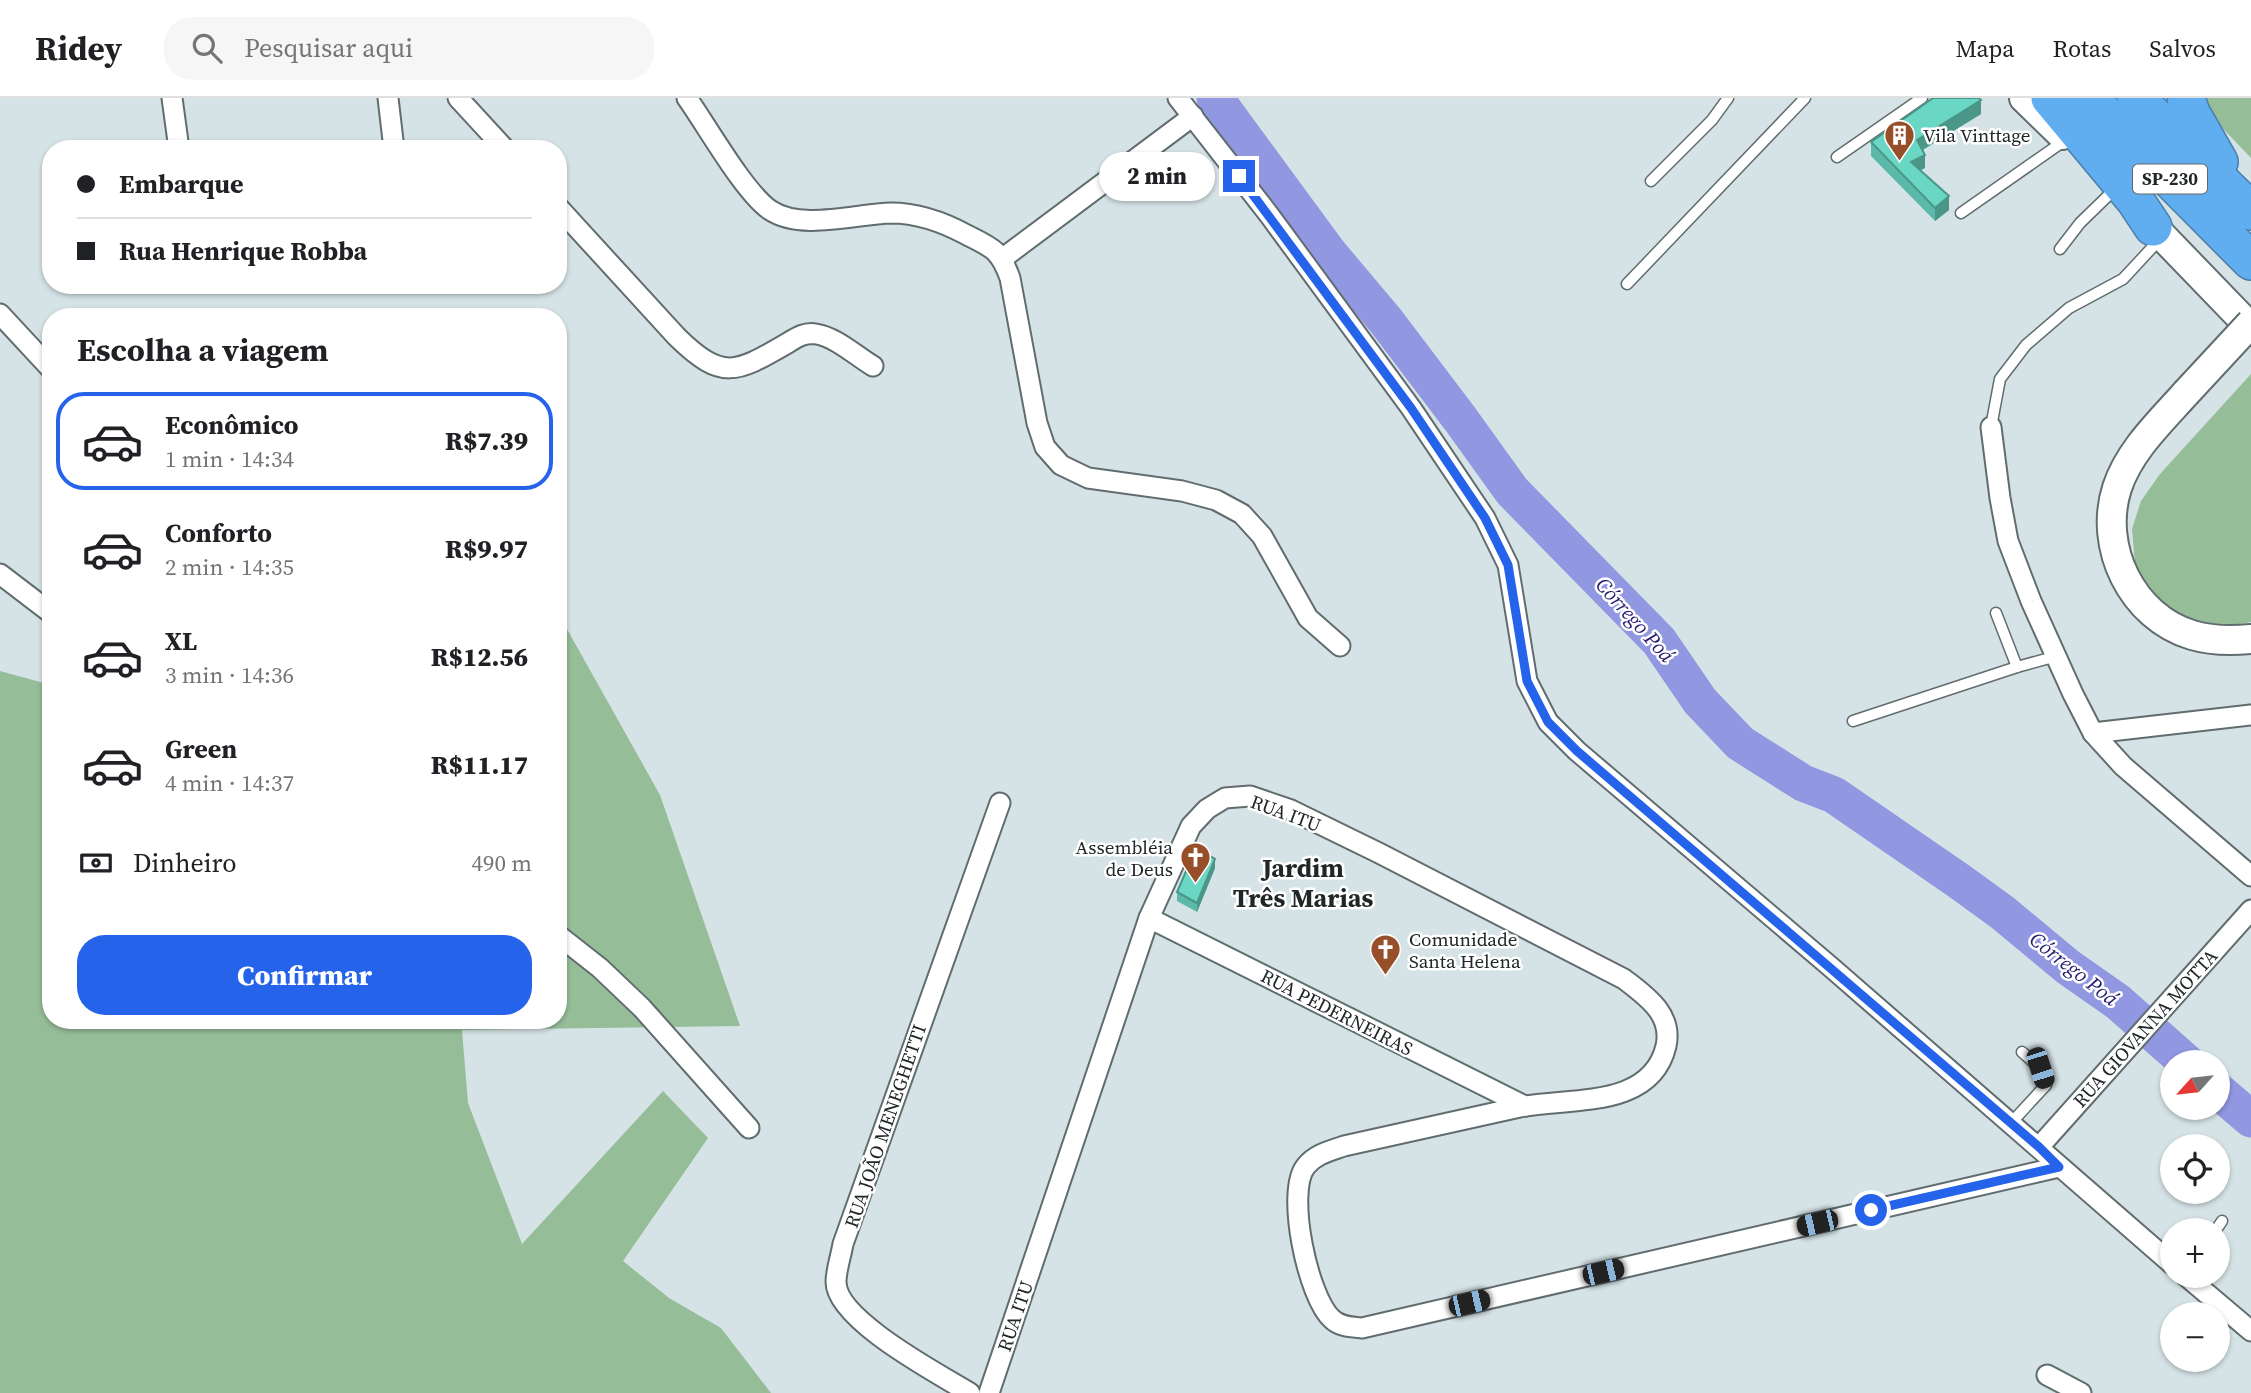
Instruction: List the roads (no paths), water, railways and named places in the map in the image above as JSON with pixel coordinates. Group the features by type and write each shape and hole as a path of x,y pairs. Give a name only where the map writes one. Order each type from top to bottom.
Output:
{"highway":[{"path":"2050,98 2135,200 2158,232"},
{"name":"SP-230","path":"2089,98 2251,261"},
{"name":"SP-230","path":"2136,98 2250,211"},
{"path":"2186,98 2206,142 2250,211"}],"main road":[{"path":"2024,98 2251,326 2148,436 2124,472 2117,489 2110,523 2117,560 2124,576 2146,605 2174,627 2207,639 2251,639"}],"street":[{"path":"172,98 178,140"},
{"path":"388,98 393,140"},
{"path":"458,98 497,140"},
{"path":"687,98 751,191 770,210 795,219 834,219 892,213 923,216 950,225 992,248 1003,258 1010,278 1037,423 1045,447 1061,465 1088,478 1182,491 1216,500 1241,514 1262,536 1308,618 1340,646"},
{"path":"1178,98 1402,396 1485,518 1508,565 1527,681 1548,722 1577,751 2160,1254"},
{"path":"1003,258 1193,116"},
{"path":"567,217 677,337 698,357 716,366 733,369 751,364 803,334 814,333 825,336 873,366"},
{"path":"0,314 42,359"},
{"path":"1991,428 2008,541 2031,601 2093,733 2123,766 2251,876"},
{"path":"0,574 42,606"},
{"path":"2093,733 2251,715"},
{"name":"RUA ITU","path":"989,1393 1149,918 1191,827 1207,809 1226,798 1250,796 1291,810 1624,979 1653,1001 1664,1020 1667,1042 1661,1063 1646,1079 1617,1094 1589,1101 1525,1106"},
{"name":"RUA JOÃO MENEGHETTI","path":"970,1393 888,1342 856,1317 843,1301 836,1283 843,1244 1000,803"},
{"name":"RUA GIOVANNA MOTTA","path":"2039,1147 2251,910"},
{"name":"RUA PEDERNEIRAS","path":"1149,918 1525,1106"},
{"path":"567,942 600,968 642,1008 749,1128"},
{"path":"1525,1106 1344,1146 1319,1155 1305,1167 1298,1186 1301,1248 1322,1306 1332,1320 1345,1326 1363,1328 2059,1167"},
{"path":"2200,1288 2251,1331"},
{"path":"2047,1376 2081,1393"}],"lane":[{"path":"1651,181 1712,120 1728,98"},
{"path":"1627,284 1805,98"},
{"path":"1837,157 1922,98"},
{"path":"1961,213 2067,140"},
{"path":"2060,249 2080,223 2116,188"},
{"path":"1991,428 2000,379 2026,345 2069,308 2123,279 2158,232"},
{"path":"1996,613 2017,667"},
{"path":"1853,721 2057,656"},
{"path":"2011,1123 2046,1085 2040,1068 2022,1052"}],"waterway":[{"name":"Córrego Poá","path":"1215,98 1328,252 1386,321 1512,491 1659,641 1700,701 1740,743 1803,783 1834,795 1959,881 2003,913 2068,967 2118,1002 2172,1050"},
{"name":"Córrego Poá","path":"2230,1101 2251,1119"}],"place":[{"name":"Vila Vinttage","path":"1900,162"},
{"name":"Assembléia de Deus","path":"1196,885"},
{"name":"Comunidade Santa Helena","path":"1386,977"}],"district":[{"name":"Jardim Três Marias","path":"1303,883"}]}
